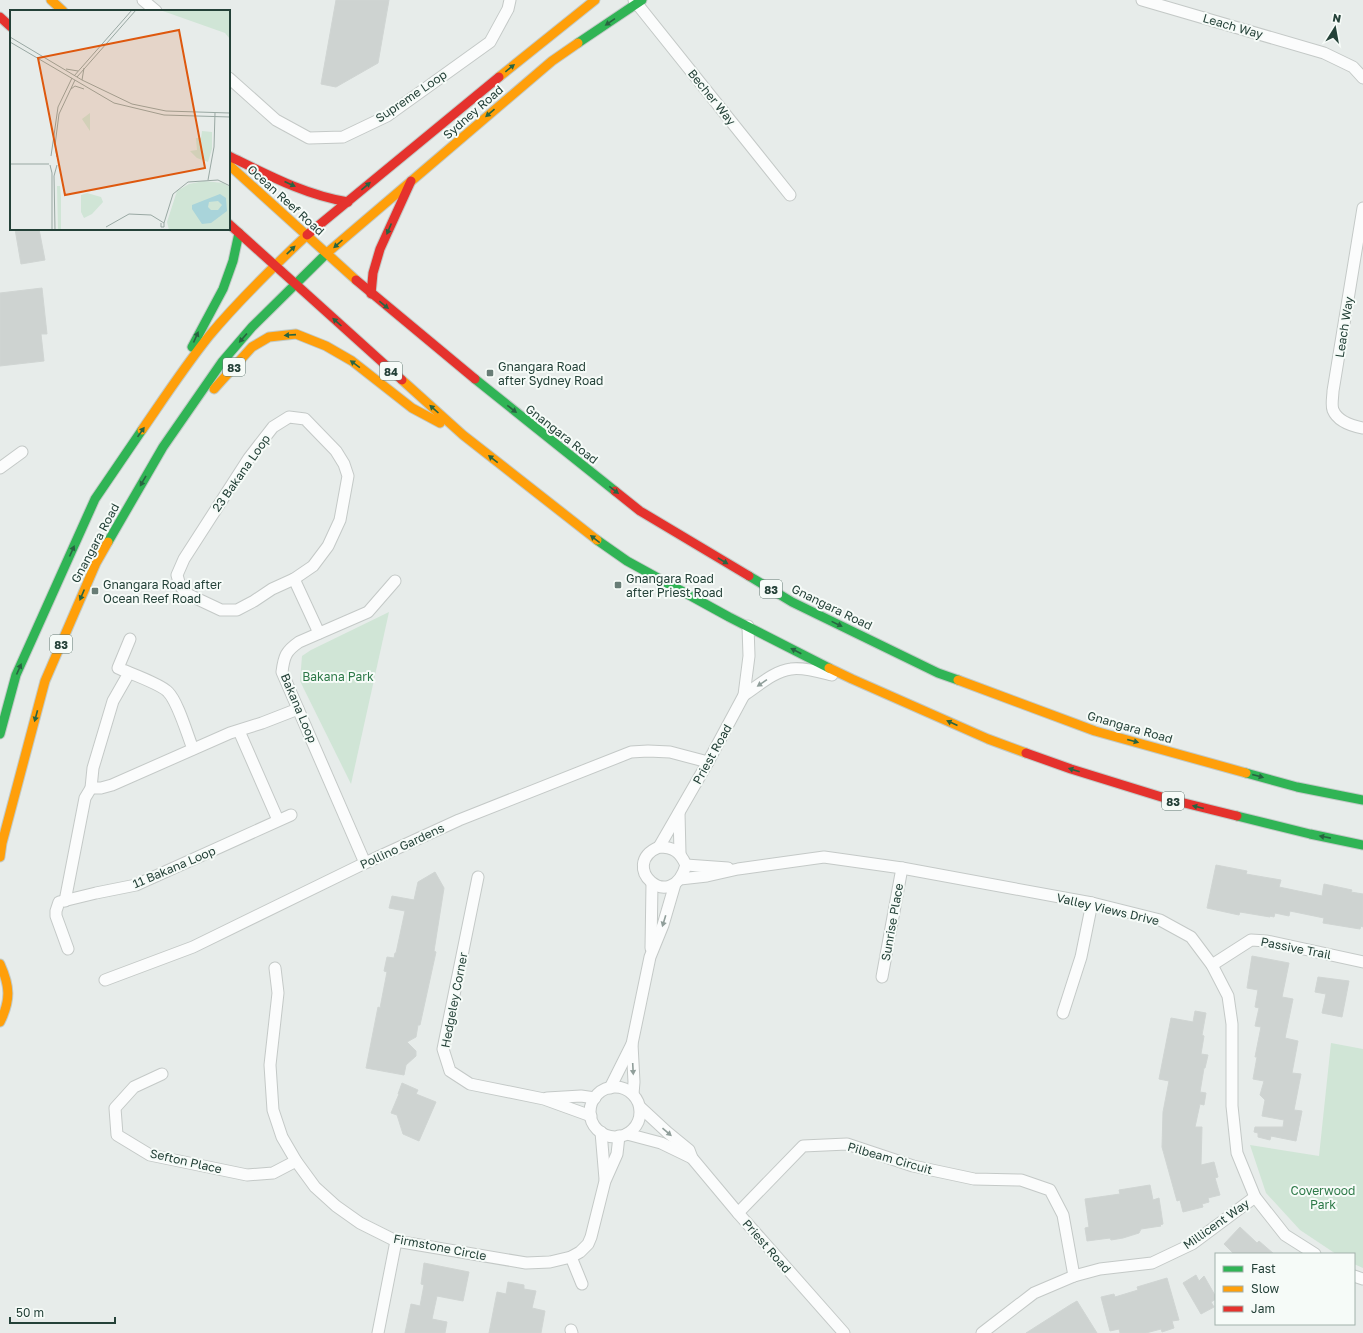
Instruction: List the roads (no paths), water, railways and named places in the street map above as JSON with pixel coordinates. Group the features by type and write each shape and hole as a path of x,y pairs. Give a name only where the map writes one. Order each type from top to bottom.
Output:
{"main road":[{"path":"51,0 62,10"},
{"name":"Sydney Road","path":"307,235 456,111 596,0"},
{"name":"Sydney Road","path":"327,254 552,61 638,1"},
{"path":"0,17 10,26"},
{"path":"230,156 316,195 332,200 348,202"},
{"name":"Ocean Reef Road","path":"230,166 327,254"},
{"path":"371,294 373,274 378,257 392,221 411,181"},
{"name":"84","path":"230,225 463,435"},
{"path":"180,372 198,331 215,306 228,277 235,257 239,233"},
{"name":"Gnangara Road","path":"0,734 16,676 95,499 180,372 210,335 255,285 274,265 307,235"},
{"name":"Gnangara Road","path":"0,857 2,843 45,681 96,563 163,447 222,362 252,327 327,254 371,294 640,511 792,602 938,673 1095,731 1297,787 1363,800"},
{"name":"83","path":"163,447 252,347 269,337 296,334 326,346 352,361 412,408 463,435 604,546 627,561 748,626 852,679 988,739 1070,769 1168,800 1363,845"},
{"path":"0,964 7,977 9,994 6,1010 0,1022"}],"street":[{"path":"144,0 155,10"},
{"name":"Supreme Loop","path":"230,79 276,120 297,132 309,138 343,137 387,116 490,42 508,9 510,0"},
{"name":"Leach Way","path":"1142,0 1324,53 1353,67 1363,78"},
{"name":"Becher Way","path":"638,1 790,195"},
{"name":"Leach Way","path":"1363,208 1333,391 1333,410 1340,420 1352,426 1363,428"},
{"name":"23 Bakana Loop","path":"288,417 305,419 336,451 344,464 348,476 340,520 328,546 313,566 294,579 272,589 237,610 221,610 187,594 180,586 177,574 184,559 248,458 273,427 288,417"},
{"path":"0,468 22,452"},
{"path":"294,579 319,633"},
{"name":"Bakana Loop","path":"365,863 282,672 284,659 290,649 299,642 368,612 395,581"},
{"name":"Priest Road","path":"660,847 744,695 749,656 748,626"},
{"path":"130,639 118,668 161,687 168,692 175,703 193,749"},
{"name":"Priest Road","path":"744,695 775,674 791,669 815,671 852,679"},
{"path":"68,949 56,916 56,911 59,902 65,901 85,798 91,788 93,768 114,701 129,673"},
{"path":"91,788 100,788 112,785 230,733 239,731 298,708"},
{"path":"239,731 278,820"},
{"name":"Pollino Gardens","path":"105,980 194,947 365,863 459,820 631,752 670,752 708,762"},
{"path":"679,812 680,854"},
{"name":"11 Bakana Loop","path":"65,901 136,886 291,815"},
{"path":"650,957 678,882 686,865 680,854 674,849 660,847 652,850 644,863 644,871 647,878 652,884 660,887 667,887 678,882"},
{"name":"Valley Views Drive","path":"678,882 738,869 824,857 902,868 1092,903 1160,920 1191,937 1212,965 1228,996 1232,1024 1232,1106 1237,1153 1254,1197 1285,1235 1313,1253"},
{"name":"Valley Views Drive","path":"686,865 738,869"},
{"name":"Sunrise Place","path":"882,977 902,868"},
{"name":"Hedgeley Corner","path":"478,877 442,1049 450,1071 470,1084 544,1099 591,1116"},
{"path":"633,1094 634,1082 632,1044 650,957 652,884"},
{"path":"1063,1012 1081,957 1092,903"},
{"name":"Passive Trail","path":"1212,965 1251,940 1267,941 1363,962"},
{"name":"Firmstone Circle","path":"275,968 278,993 270,1066 273,1110 282,1137 296,1161 316,1187 336,1206 360,1223 396,1241 526,1263 550,1262 571,1257 580,1252 588,1244 591,1237 605,1182 623,1135"},
{"path":"610,1088 632,1044"},
{"name":"Sefton Place","path":"162,1074 134,1087 115,1108 117,1135 150,1155 247,1175 274,1173 296,1161"},
{"path":"620,1087 627,1090 633,1094 640,1107 640,1114 634,1128 623,1135 610,1136 601,1132 594,1125 591,1116 591,1107 594,1098 601,1091 610,1088 620,1087"},
{"name":"Hedgeley Corner","path":"544,1099 581,1096 594,1098"},
{"name":"Priest Road","path":"640,1107 689,1150 692,1158 738,1213 844,1333"},
{"name":"Firmstone Circle","path":"601,1132 605,1182"},
{"name":"Priest Road","path":"623,1135 661,1143 692,1158"},
{"name":"Pilbeam Circuit","path":"738,1213 803,1146 847,1144 913,1166 974,1179 1021,1180 1050,1190 1063,1215 1074,1276"},
{"name":"Millicent Way","path":"982,1333 1034,1293 1074,1276 1100,1269 1152,1263 1192,1244 1254,1197"},
{"path":"378,1333 396,1241"},
{"path":"571,1257 582,1284"}],"place":[{"name":"Gnangara Road after Sydney Road","path":"490,373"},
{"name":"Gnangara Road after Priest Road","path":"618,585"},
{"name":"Gnangara Road after Ocean Reef Road","path":"95,591"}],"park label":[{"name":"Bakana Park","path":"338,676"},
{"name":"Coverwood Park","path":"1323,1197"}]}
